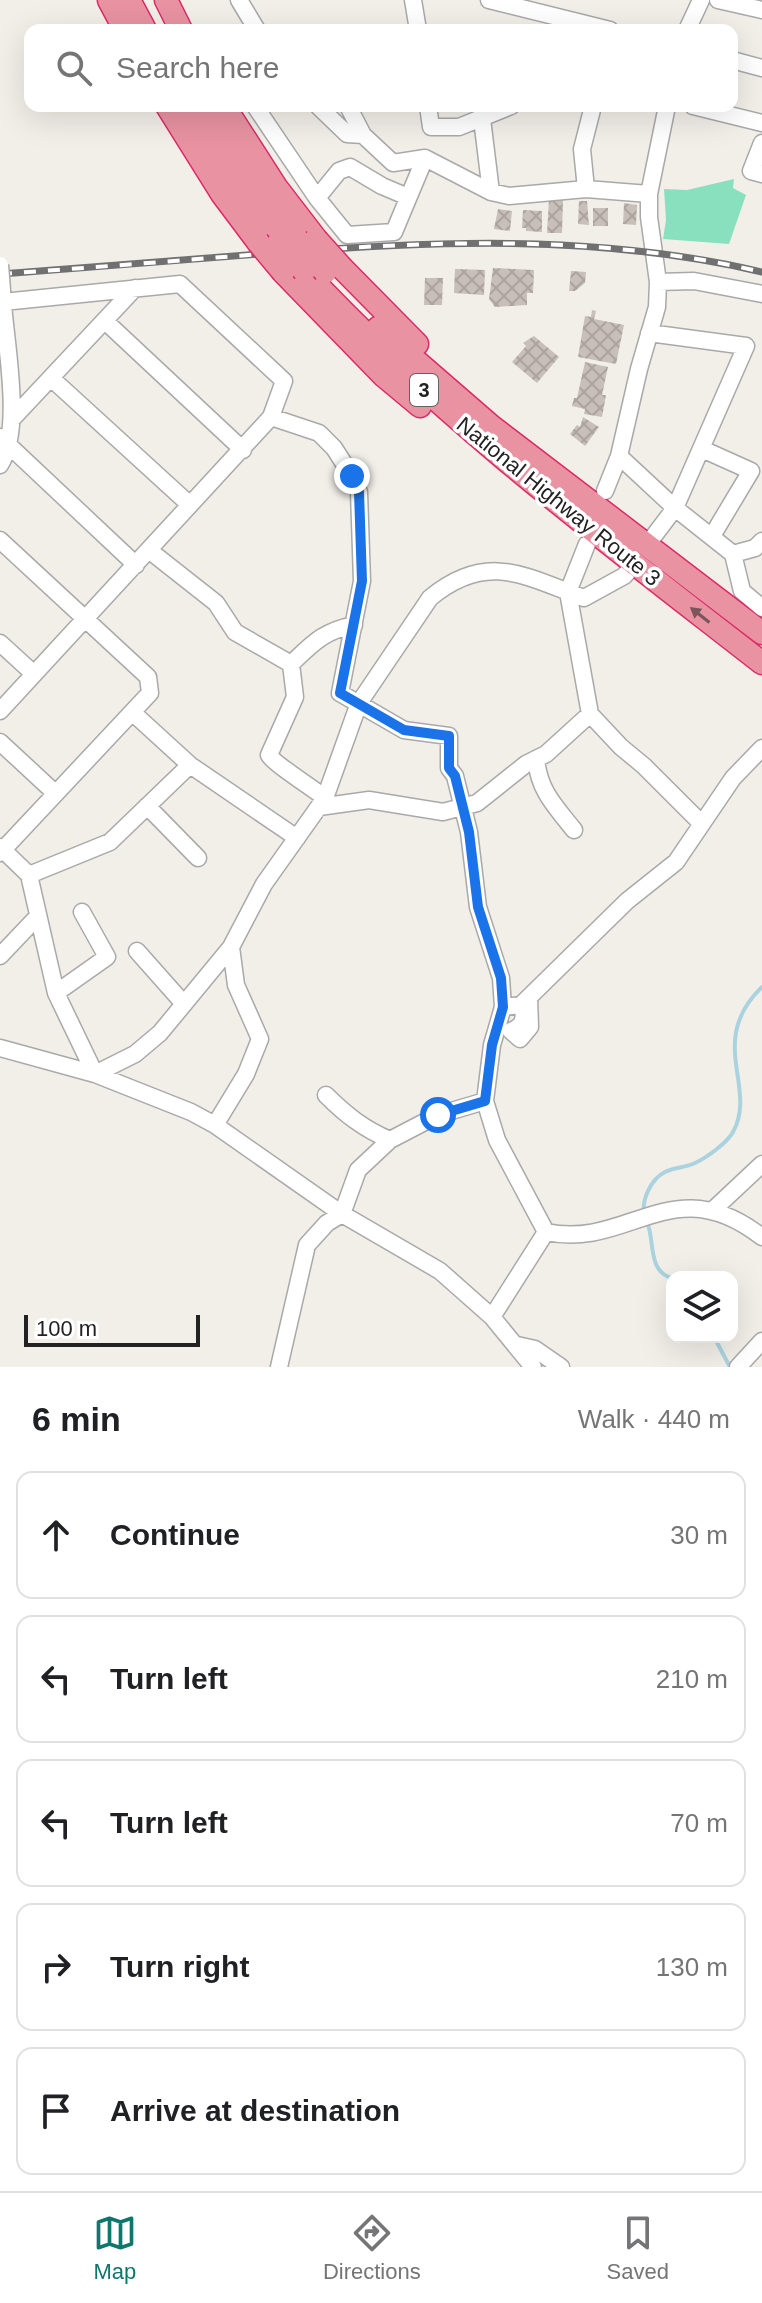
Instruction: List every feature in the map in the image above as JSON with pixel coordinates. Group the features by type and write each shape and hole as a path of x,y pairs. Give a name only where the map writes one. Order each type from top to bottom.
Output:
{"highway":[{"path":"109,0 122,24"},
{"path":"129,0 142,24"},
{"path":"149,0 161,24"},
{"path":"166,0 178,24"},
{"path":"171,112 222,194 287,240"},
{"path":"190,112 242,194 314,271 384,376 525,487 562,491 547,457 412,340 314,271 287,240 209,112"},
{"path":"228,112 276,187 287,240"},
{"name":"National Highway Route 3","path":"562,491 641,554 762,663"},
{"name":"National Highway Route 3","path":"641,554 762,633"}],"street":[{"path":"239,0 253,24"},
{"path":"413,0 417,24"},
{"path":"489,0 511,2 589,24"},
{"path":"690,24 701,0"},
{"path":"718,0 762,10"},
{"path":"738,62 762,68"},
{"path":"259,112 317,198 347,235 394,232 425,158"},
{"path":"324,112 347,134 363,135"},
{"path":"351,112 363,135 393,163 425,158 491,192 509,196 586,189 649,194"},
{"path":"429,112 431,127 459,127 498,112"},
{"path":"586,189 582,149 591,112"},
{"path":"605,491 619,456 657,307 658,282 649,194 666,112"},
{"path":"717,112 762,123"},
{"path":"482,119 491,192"},
{"path":"762,143 751,171 762,174"},
{"path":"317,198 339,171 350,167 408,197"},
{"path":"0,265 12,419"},
{"path":"658,282 694,281 762,294"},
{"path":"0,711 243,450 271,417 284,381 180,284 2,296"},
{"path":"0,465 7,454 4,440 12,419 135,288"},
{"path":"105,321 243,450"},
{"path":"95,1074 135,1054 160,1033 231,947 264,884 322,802 356,720 359,703 430,598 445,586 479,573 498,571 520,573 584,598 624,576 641,554 675,508 746,346 649,333"},
{"path":"51,378 190,505"},
{"path":"271,417 319,433 334,448 359,492 362,581 340,693 404,730 449,736 449,768 455,776 469,832 478,907 501,978 503,1007 492,1045 485,1101 497,1140 546,1232"},
{"path":"4,440 136,565"},
{"path":"702,449 751,471 712,536"},
{"path":"619,456 675,508 733,554 742,591 762,608"},
{"path":"0,540 148,677 150,693 1,850 29,875 56,993 95,1074"},
{"path":"733,554 755,548 762,541"},
{"path":"587,544 568,592 590,714 701,823"},
{"path":"150,551 216,603 235,632 291,664"},
{"path":"291,664 322,636 334,629 354,625"},
{"path":"0,643 34,674"},
{"path":"291,664 295,697 269,755 271,761 300,778 322,802 369,800 443,812 477,803 509,776 546,754 590,714"},
{"path":"132,712 190,765 297,838"},
{"path":"0,742 55,793"},
{"path":"503,1007 526,1000 627,901 676,862 733,778 762,748"},
{"path":"536,759 538,778 545,793 574,830"},
{"path":"29,875 110,842 190,765"},
{"path":"147,806 198,858"},
{"path":"56,993 107,957 82,912"},
{"path":"0,956 38,916"},
{"path":"215,1125 246,1074 260,1039 236,985 231,947"},
{"path":"137,951 184,1004"},
{"path":"0,1048 95,1074 191,1112 215,1125 342,1214 440,1271 492,1317 533,1367"},
{"path":"326,1095 365,1129 390,1140"},
{"path":"279,1367 307,1245 327,1223 342,1214 358,1170 390,1140 438,1115 485,1101"},
{"path":"713,1210 762,1164"},
{"path":"546,1232 561,1235 592,1232 679,1207 713,1210 762,1237"},
{"path":"492,1317 546,1232"},
{"path":"738,1367 762,1341"},
{"path":"517,1345 535,1349 561,1367"}],"green space":[{"path":"734,179 733,188 746,195 729,244 663,239 666,220 664,189 687,190"}],"building":[{"path":"549,199 563,200 562,233 547,233"},
{"path":"579,201 587,201 589,225 578,224"},
{"path":"624,203 637,205 636,225 623,224"},
{"path":"593,208 608,208 608,226 593,226"},
{"path":"498,209 512,211 510,231 494,229"},
{"path":"523,210 542,211 542,232 522,228"},
{"path":"493,268 534,270 533,293 527,293 527,305 495,307 489,299"},
{"path":"455,269 485,270 484,295 454,293"},
{"path":"571,271 586,272 585,283 575,291 569,291"},
{"path":"425,278 443,278 442,305 424,305"},
{"path":"592,310 596,311 594,319 624,325 616,364 578,357 585,316 591,317"},
{"path":"534,336 559,357 537,383 512,362 526,346 523,343"},
{"path":"585,362 608,367 602,395 606,395 602,417 584,414 585,409 572,406 574,398 577,398"},
{"path":"583,417 599,427 585,446 570,434 577,425 580,427"}],"waterway":[{"path":"644,1213 648,1190 660,1175 700,1161 733,1132 739,1115 740,1098 735,1045 737,1026 746,1007 762,987"},
{"path":"647,1222 655,1262 666,1276"},
{"path":"717,1343 730,1367"}],"railway":[{"path":"0,274 323,249 449,244 575,246 638,251 700,259 762,272"}],"route":[{"path":"352,476 359,492 362,581 340,693 404,730 449,736 449,768 455,776 469,832 478,907 501,978 503,1007 492,1045 485,1101 438,1115"}]}
